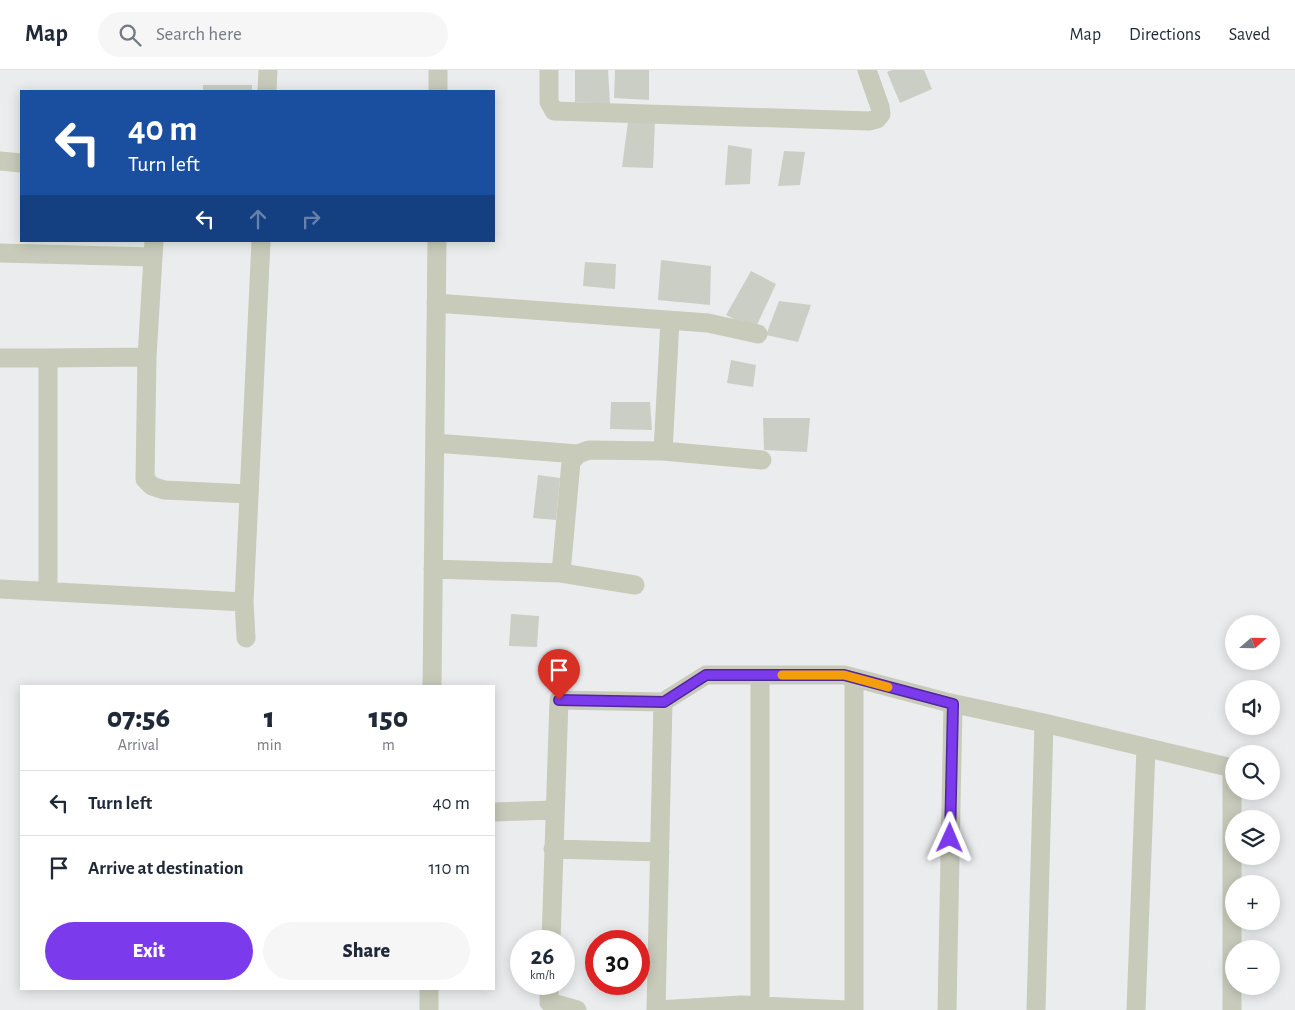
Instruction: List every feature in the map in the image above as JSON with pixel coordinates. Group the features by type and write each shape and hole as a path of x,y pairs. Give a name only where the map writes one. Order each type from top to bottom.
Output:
{"street":[{"path":"267,90 268,70"},
{"path":"438,70 438,90"},
{"path":"549,70 549,102 554,111 869,121 877,119 881,114 866,70"},
{"path":"0,161 20,163"},
{"path":"246,638 244,602 260,242"},
{"path":"432,685 436,242"},
{"path":"0,253 153,249 147,357 145,479 152,486 164,490 249,494"},
{"path":"436,303 708,323 758,334"},
{"path":"663,452 670,320"},
{"path":"0,358 147,357"},
{"path":"48,358 48,591"},
{"path":"434,442 578,454 589,450 663,452 762,460"},
{"path":"561,573 571,462 578,454"},
{"path":"434,569 561,573 635,585"},
{"path":"0,589 244,602"},
{"path":"550,930 559,700 664,702 706,675 844,675 953,704 1232,768 1232,1010"},
{"path":"760,675 760,1005"},
{"path":"854,678 854,1010"},
{"path":"664,702 657,1010 760,1005 847,1010"},
{"path":"947,1010 953,704"},
{"path":"1036,1010 1044,724"},
{"path":"1136,1010 1146,748"},
{"path":"495,812 554,810"},
{"path":"553,849 660,852"},
{"path":"429,990 429,1010"},
{"path":"549,995 549,1002 577,1010"}],"building":[{"path":"575,70 608,70 610,104 575,102"},
{"path":"615,70 649,70 649,100 614,98"},
{"path":"892,70 924,70 932,89 900,103 887,72"},
{"path":"203,85 252,85 252,90 203,90"},
{"path":"628,122 655,122 653,168 622,167"},
{"path":"728,145 752,149 750,184 725,185"},
{"path":"784,151 805,152 800,185 778,186"},
{"path":"661,260 711,266 710,305 658,300"},
{"path":"585,262 616,264 615,289 583,286"},
{"path":"751,271 776,284 755,329 726,315"},
{"path":"779,301 811,305 798,342 766,335"},
{"path":"731,360 756,365 753,387 727,383"},
{"path":"611,402 650,402 652,430 610,429"},
{"path":"763,418 810,418 807,452 764,450"},
{"path":"538,475 560,478 556,520 533,518"},
{"path":"511,614 539,616 537,647 509,646"}],"slow traffic":[{"path":"782,675 844,675 888,687"}],"route":[{"path":"559,700 664,702 706,675 844,675 953,704 950,838"}]}
